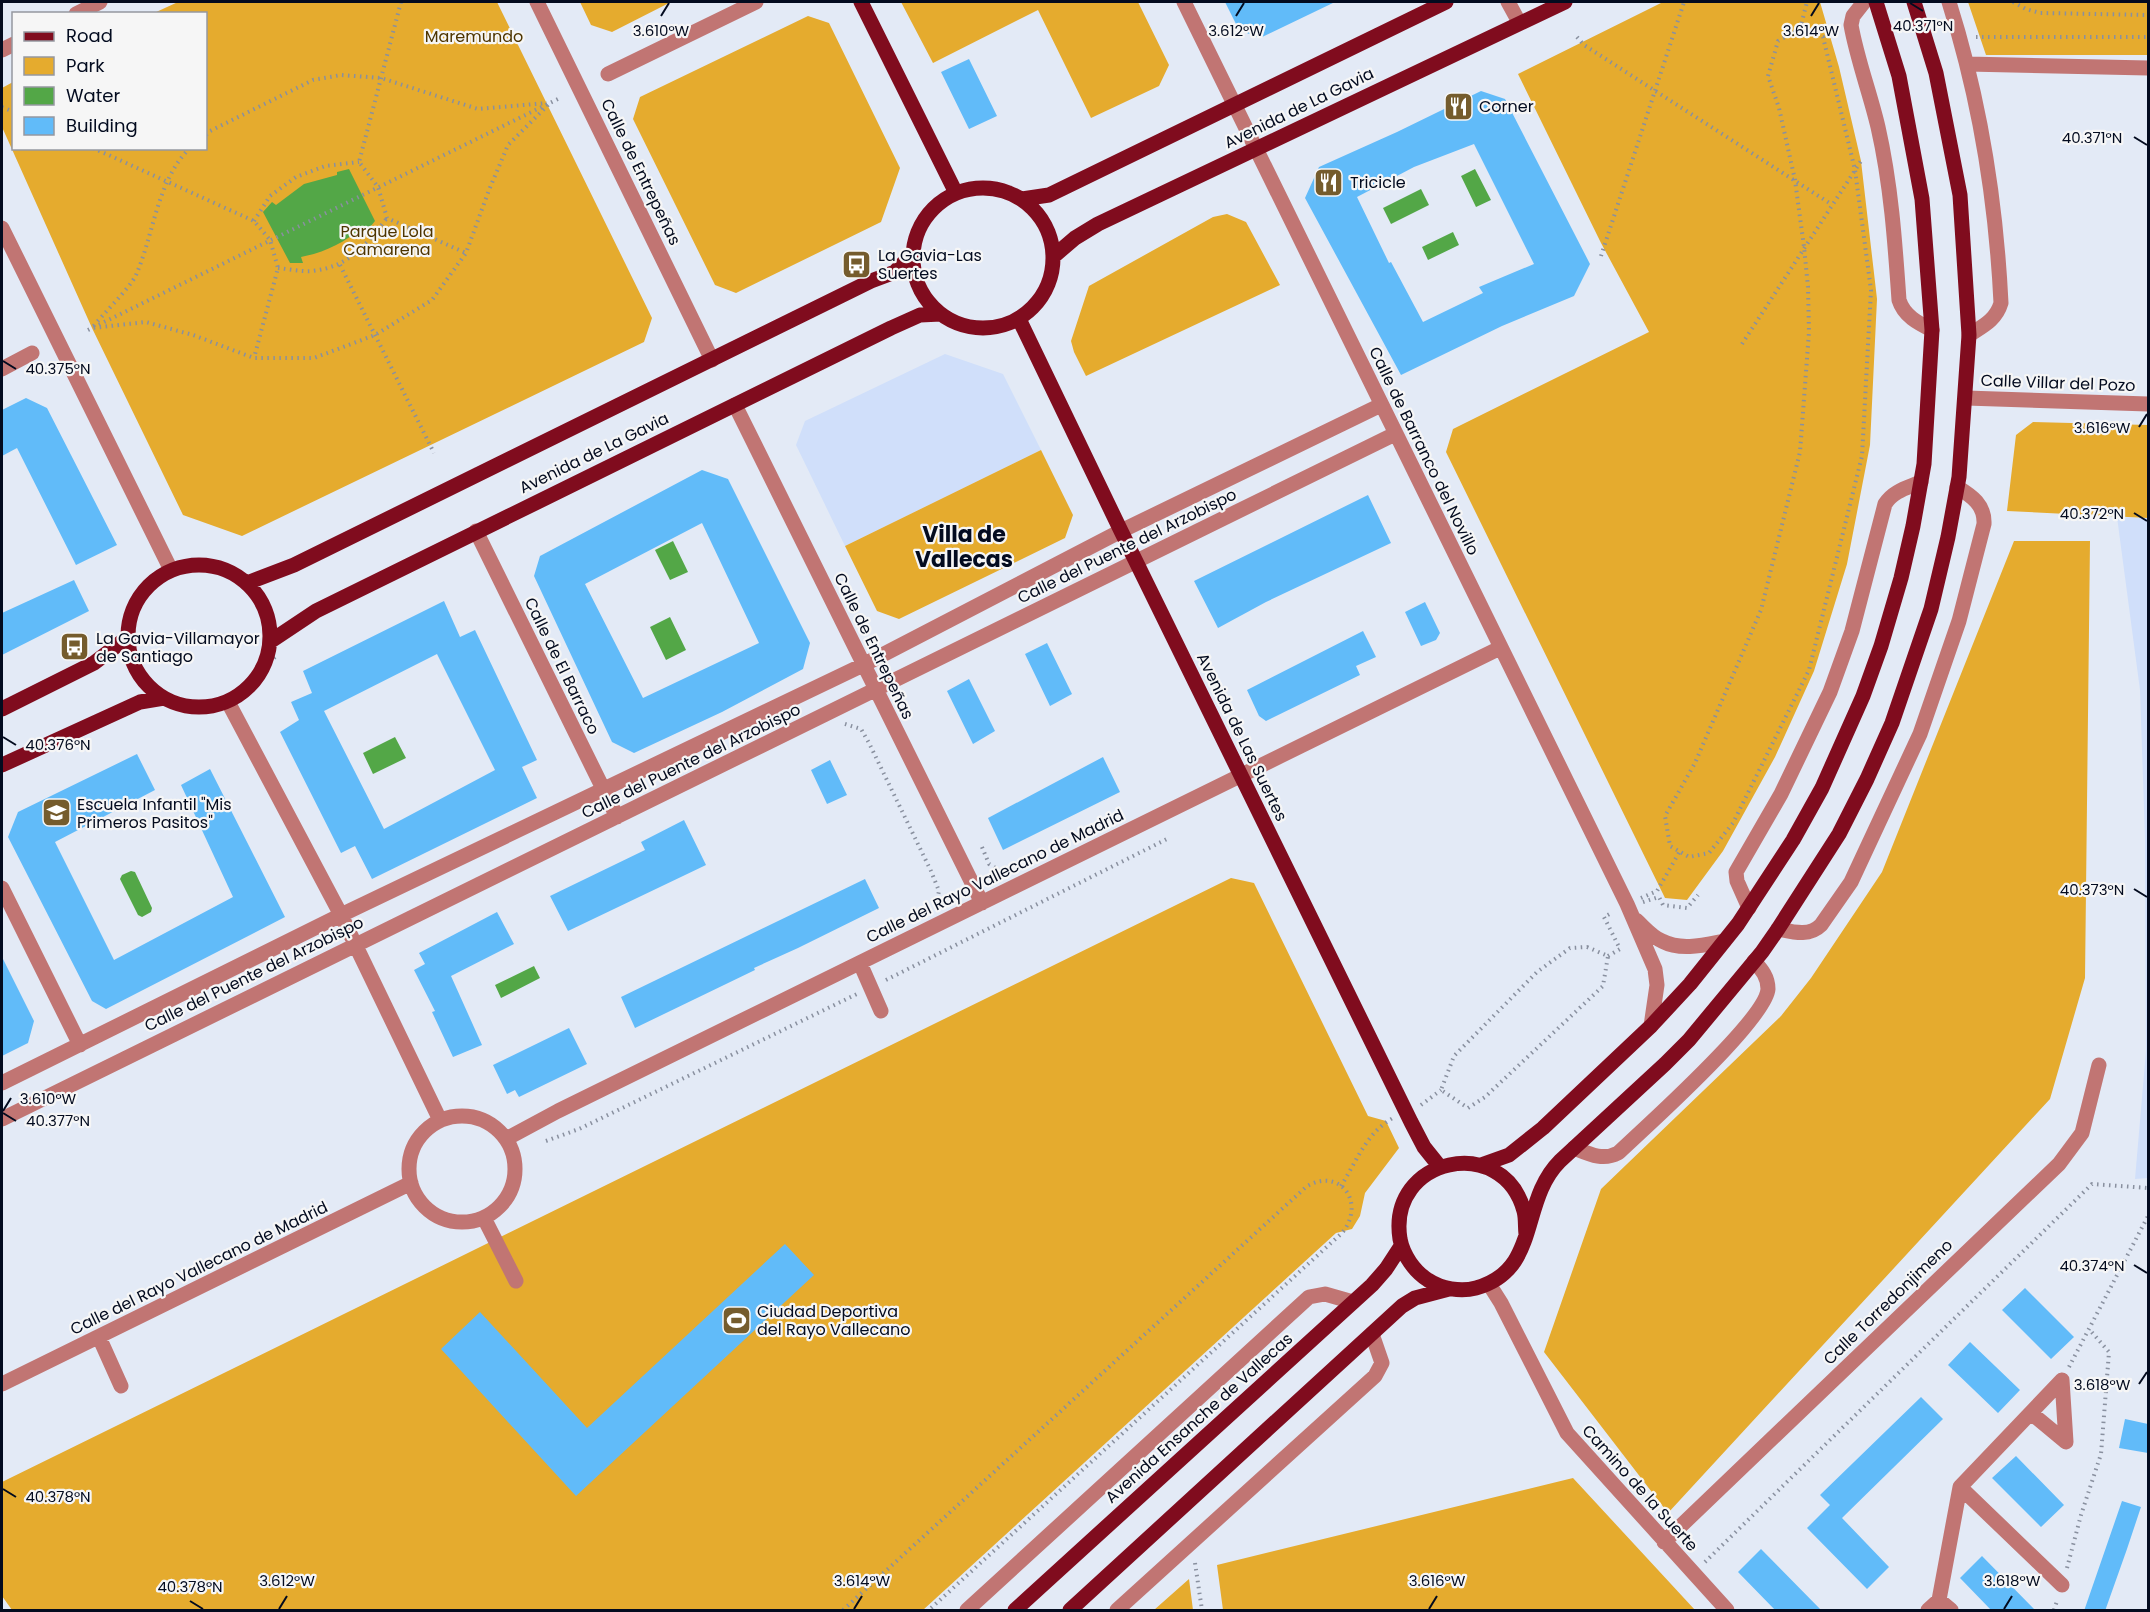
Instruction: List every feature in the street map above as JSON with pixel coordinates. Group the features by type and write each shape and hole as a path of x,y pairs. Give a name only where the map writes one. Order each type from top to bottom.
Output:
{"main road":[{"path":"861,2 956,193"},
{"name":"Avenida de La Gavia","path":"1022,199 1049,195 1446,2"},
{"name":"Avenida de La Gavia","path":"1054,256 1098,224 1565,2"},
{"path":"1480,1165 1509,1155 1523,1146 1651,1026 1690,984 1724,941 1749,908 1814,803 1844,743 1881,646 1901,578 1921,482 1925,454 1932,330 1922,199 1899,76 1876,2"},
{"path":"1070,1611 1408,1302 1449,1289 1470,1290 1489,1284 1503,1276 1514,1264 1522,1250 1546,1177 1681,1048 1713,1014 1778,929 1839,834 1892,723 1931,609 1957,487 1966,399 1969,335 1960,195 1936,73 1914,2"},
{"path":"980,188 999,189 1022,199 1036,211 1049,232 1054,256 1046,291 1031,310 1019,319 1002,326 980,328 963,325 941,314 927,300 915,278 913,253 915,240 925,218 942,200 956,193 980,188"},
{"name":"Avenida de La Gavia","path":"247,583 294,565 871,281 895,272 913,253"},
{"name":"Avenida de La Gavia","path":"271,641 316,611 891,328 920,315 941,314"},
{"name":"Avenida de Las Suertes","path":"1019,319 1240,775 1424,1147 1440,1167"},
{"path":"197,564 224,569 247,583 261,599 269,619 271,641 265,666 249,687 228,702 206,707 184,706 164,698 145,682 132,661 128,637 130,616 139,597 153,581 171,570 197,564"},
{"path":"2,709 94,663 128,637"},
{"path":"2,765 140,702 164,698"},
{"path":"1449,1289 1428,1280 1412,1266 1401,1246 1398,1227 1401,1208 1409,1190 1423,1176 1440,1167 1460,1163 1480,1165 1500,1175 1515,1191 1524,1211 1526,1234"},
{"name":"Avenida Ensanche de Vallecas","path":"1016,1611 1353,1302 1386,1269 1401,1246"}],"street":[{"path":"80,12 100,2"},
{"name":"Calle de Entrepeñas","path":"537,2 712,360"},
{"path":"608,74 756,2"},
{"name":"Calle de Barranco del Novillo","path":"1184,2 1500,648 1625,912 1655,969 1656,999 1651,1026"},
{"path":"1508,2 1519,22"},
{"path":"1863,2 1853,16 1851,25 1878,127 1887,174 1894,222 1899,300 1901,308 1907,314 1932,330"},
{"path":"1949,2 1967,64 1989,169 1998,243 2001,303 1992,320 1969,335"},
{"path":"1967,64 2148,68"},
{"path":"2,228 171,570"},
{"path":"2,369 32,353"},
{"name":"Calle Villar del Pozo","path":"1966,399 2148,404"},
{"name":"Calle de Entrepeñas","path":"735,405 982,903"},
{"name":"Calle del Puente del Arzobispo","path":"2,1083 341,915 863,665 1121,531 1381,405"},
{"name":"Calle del Puente del Arzobispo","path":"2,1119 1395,434"},
{"path":"1749,908 1737,881 1739,865 1781,794 1830,692 1852,631 1885,504 1889,497 1897,492 1921,482"},
{"path":"1778,929 1798,933 1809,932 1821,925 1851,882 1920,734 1959,621 1984,524 1985,515 1982,507 1971,495 1957,487"},
{"name":"Calle de El Barraco","path":"476,531 617,817"},
{"name":"Calle del Rayo Vallecano de Madrid","path":"506,1139 558,1111 1500,648"},
{"path":"228,702 341,915 440,1120"},
{"path":"2,888 80,1045"},
{"name":"Calle de Barranco del Novillo","path":"1625,912 1653,936 1673,945 1693,947 1724,941"},
{"path":"1574,1148 1600,1157 1610,1157 1618,1153 1731,1043 1764,1003 1768,991 1765,973 1754,961"},
{"path":"860,963 881,1011"},
{"name":"Calle Torredonjimeno","path":"1664,1542 2059,1164 2082,1133 2099,1065"},
{"path":"456,1115 472,1116 488,1122 506,1139 516,1161 515,1179 510,1195 499,1208 484,1218 462,1222 440,1217 427,1209 417,1197 411,1184 408,1168 417,1140 427,1128 440,1120 456,1115"},
{"name":"Calle del Rayo Vallecano de Madrid","path":"2,1384 411,1184"},
{"path":"484,1218 516,1281"},
{"name":"Camino de la Suerte","path":"1489,1284 1501,1303 1566,1433 1727,1611"},
{"path":"967,1611 1309,1297 1324,1294 1353,1302"},
{"path":"1117,1611 1375,1376 1382,1364 1372,1334"},
{"path":"99,1337 121,1386"},
{"path":"2031,1413 2066,1442 2062,1380"},
{"path":"1951,1611 1933,1605 1960,1487 2062,1380"},
{"path":"1960,1487 2062,1585"}],"path":[{"path":"359,162 401,2"},
{"path":"1601,256 1684,2"},
{"path":"1800,29 1807,2"},
{"path":"2013,2 2040,13 2148,15"},
{"path":"1800,29 1822,37 1855,170 1871,290 1862,456 1809,670 1733,823 1709,853 1689,857 1670,846 1665,816 1695,764 1761,610 1800,452 1809,332 1804,247 1795,180 1779,108 1768,76 1778,40 1800,29"},
{"path":"1577,37 1584,45 1831,204"},
{"path":"1960,37 2148,37"},
{"path":"207,134 313,80 341,75 381,78 478,108 551,102"},
{"path":"90,329 560,98"},
{"path":"90,329 146,322 193,335 254,358 314,358 375,335 432,300 466,253 508,145 551,102"},
{"path":"97,150 254,221 270,240 278,268 254,358"},
{"path":"90,329 135,277 167,182 188,150"},
{"path":"1742,345 1831,204 1861,161"},
{"path":"359,162 378,187 387,218 466,253"},
{"path":"254,221 270,195 296,177 325,166 359,162"},
{"path":"278,268 310,272 340,265 367,244 387,218"},
{"path":"340,265 434,453"},
{"path":"839,724 849,724 861,729 931,871 939,891 936,905 926,910"},
{"path":"546,1141 579,1129 871,988 1167,839"},
{"path":"982,847 989,864 1004,873 1010,870"},
{"path":"1680,851 1657,891 1639,901 1659,897 1664,905 1688,908 1698,895"},
{"path":"1608,956 1620,949 1604,917 1625,912"},
{"path":"1424,1103 1441,1090 1454,1056 1537,972 1570,948 1587,947 1608,956"},
{"path":"1441,1090 1468,1108 1485,1097 1603,986 1608,956"},
{"path":"1341,1186 1364,1146 1379,1127 1390,1120"},
{"path":"843,1611 1306,1187 1323,1180 1341,1186 1347,1192 1353,1209 1352,1219 1342,1233 929,1611"},
{"path":"1693,1573 2092,1184 2148,1188"},
{"path":"2062,1380 2148,1216"},
{"path":"2054,1611 2101,1454 2109,1352 2089,1329"},
{"path":"1195,1563 1202,1611"}],"shaded area":[{"path":"945,354 1003,374 1041,450 845,546 796,445 805,421"},
{"path":"2117,517 2148,518 2148,1178 2135,1179 2146,1051 2145,838 2140,690"}],"green space":[{"name":"Parque Lola Camarena","path":"178,2 497,2 652,318 644,342 242,536 183,515 92,328 12,150 207,150 207,12 156,12"},
{"path":"580,2 671,2 612,32 591,25"},
{"path":"901,2 1138,2 1169,65 1159,86 1091,118 1038,10 933,63"},
{"path":"1663,2 1820,2 1839,67 1861,161 1877,299 1870,445 1847,564 1814,671 1775,757 1723,851 1687,900 1665,898 1446,452 1453,429 1649,332 1601,243 1518,74"},
{"path":"1968,2 2148,2 2148,55 1986,55"},
{"path":"808,16 829,23 900,168 881,222 736,293 715,285 633,119 640,97"},
{"name":"Parque Lola Camarena","path":"12,83 12,149 2,127 2,88"},
{"path":"1227,214 1246,222 1280,285 1086,376 1071,341 1089,286 1213,217"},
{"path":"2033,422 2148,425 2148,518 2007,511 2016,435"},
{"path":"1041,450 1073,515 1065,538 899,619 877,611 845,546"},
{"path":"2014,541 2090,541 2085,978 2050,1099 1668,1513 1544,1352 1601,1189 1781,1016 1811,978 1882,872"},
{"name":"Ciudad Deportiva del Rayo Vallecano","path":"1231,878 1254,883 1368,1116 1386,1121 1399,1148 1365,1193 1360,1216 1352,1229 1336,1233 923,1610 12,1610 2,1596 2,1482"},
{"path":"1573,1478 1695,1610 1223,1610 1217,1565"},
{"path":"1189,1579 1193,1610 1154,1610"}],"water":[{"path":"349,169 375,221 366,232 362,228 334,246 301,257 303,263 290,263 263,212 272,202 276,205 304,184 337,175 337,172"},
{"path":"1475,169 1491,200 1476,207 1461,176"},
{"path":"1421,189 1429,205 1391,224 1383,208"},
{"path":"1453,232 1459,245 1428,260 1422,247"},
{"path":"673,541 688,572 670,580 655,550"},
{"path":"670,617 686,650 666,660 650,627"},
{"path":"395,737 406,758 373,774 363,753"},
{"path":"131,871 135,872 152,908 151,912 142,917 138,915 120,879 122,875"},
{"path":"534,966 540,978 501,998 495,985"}],"building":[{"path":"1225,2 1335,2 1260,38 1239,30"},
{"path":"969,59 997,116 969,129 941,72"},
{"path":"1481,91 1505,99 1590,264 1574,296 1502,326 1401,375 1305,198 1319,167","holes":["1474,144 1534,264 1479,287 1483,293 1423,322 1391,262 1389,263 1357,197 1414,167"]},
{"path":"26,398 47,408 117,545 76,565 17,448 2,456 2,410"},
{"path":"702,470 728,479 810,643 803,669 722,712 634,753 612,742 534,576 540,556","holes":["702,523 759,643 643,698 585,584"]},
{"path":"1368,495 1391,543 1266,602 1218,628 1194,581"},
{"path":"74,580 89,611 2,655 2,613"},
{"path":"444,601 460,637 475,630 537,760 522,767 537,798 372,879 355,846 341,853 280,732 299,720 291,702 312,693 303,671","holes":["437,654 495,770 384,829 324,711"]},
{"path":"1425,602 1440,633 1436,640 1421,646 1405,612"},
{"path":"1363,631 1376,657 1356,666 1360,675 1266,721 1259,716 1247,690"},
{"path":"1047,643 1072,694 1050,706 1025,654"},
{"path":"969,679 995,731 973,744 947,691"},
{"path":"137,754 155,790 55,842 114,960 233,897 181,785 210,769 285,917 106,1009 92,1001 8,837 18,812"},
{"path":"1103,757 1120,792 1003,850 988,818"},
{"path":"830,760 847,795 827,804 811,770"},
{"path":"684,820 706,865 568,931 550,896 645,850 641,842"},
{"path":"865,879 879,908 635,1028 621,997"},
{"path":"497,912 514,944 451,976 482,1045 453,1057 432,1012 435,1011 414,970 425,964 419,953"},
{"path":"2,957 34,1021 28,1043 2,1056"},
{"path":"569,1028 587,1064 519,1097 515,1090 507,1094 493,1065"},
{"path":"785,1244 814,1275 576,1496 441,1349 480,1312 587,1428"},
{"path":"2025,1288 2074,1337 2051,1359 2002,1310"},
{"path":"1970,1342 2020,1390 1998,1413 1948,1365"},
{"path":"1921,1397 1943,1419 1842,1518 1889,1567 1867,1589 1807,1528 1830,1505 1820,1495"},
{"path":"2125,1419 2148,1424 2148,1453 2119,1448"},
{"path":"2016,1456 2064,1505 2041,1527 1992,1478"},
{"path":"2122,1501 2141,1507 2127,1549 2105,1611 2084,1611"},
{"path":"1761,1549 1822,1611 1776,1611 1738,1572"},
{"path":"1982,1556 2036,1611 1992,1611 1960,1578"}],"place":[{"name":"Corner","path":"1458,106"},
{"name":"Tricicle","path":"1329,182"},
{"name":"La Gavia-Las Suertes","path":"857,264"},
{"name":"La Gavia-Villamayor de Santiago","path":"75,647"},
{"name":"Escuela Infantil \"Mis Primeros Pasitos\"","path":"56,813"},
{"name":"Ciudad Deportiva del Rayo Vallecano","path":"736,1320"}],"district":[{"name":"Villa de Vallecas","path":"964,546"}],"park label":[{"name":"Maremundo","path":"474,36"}]}
